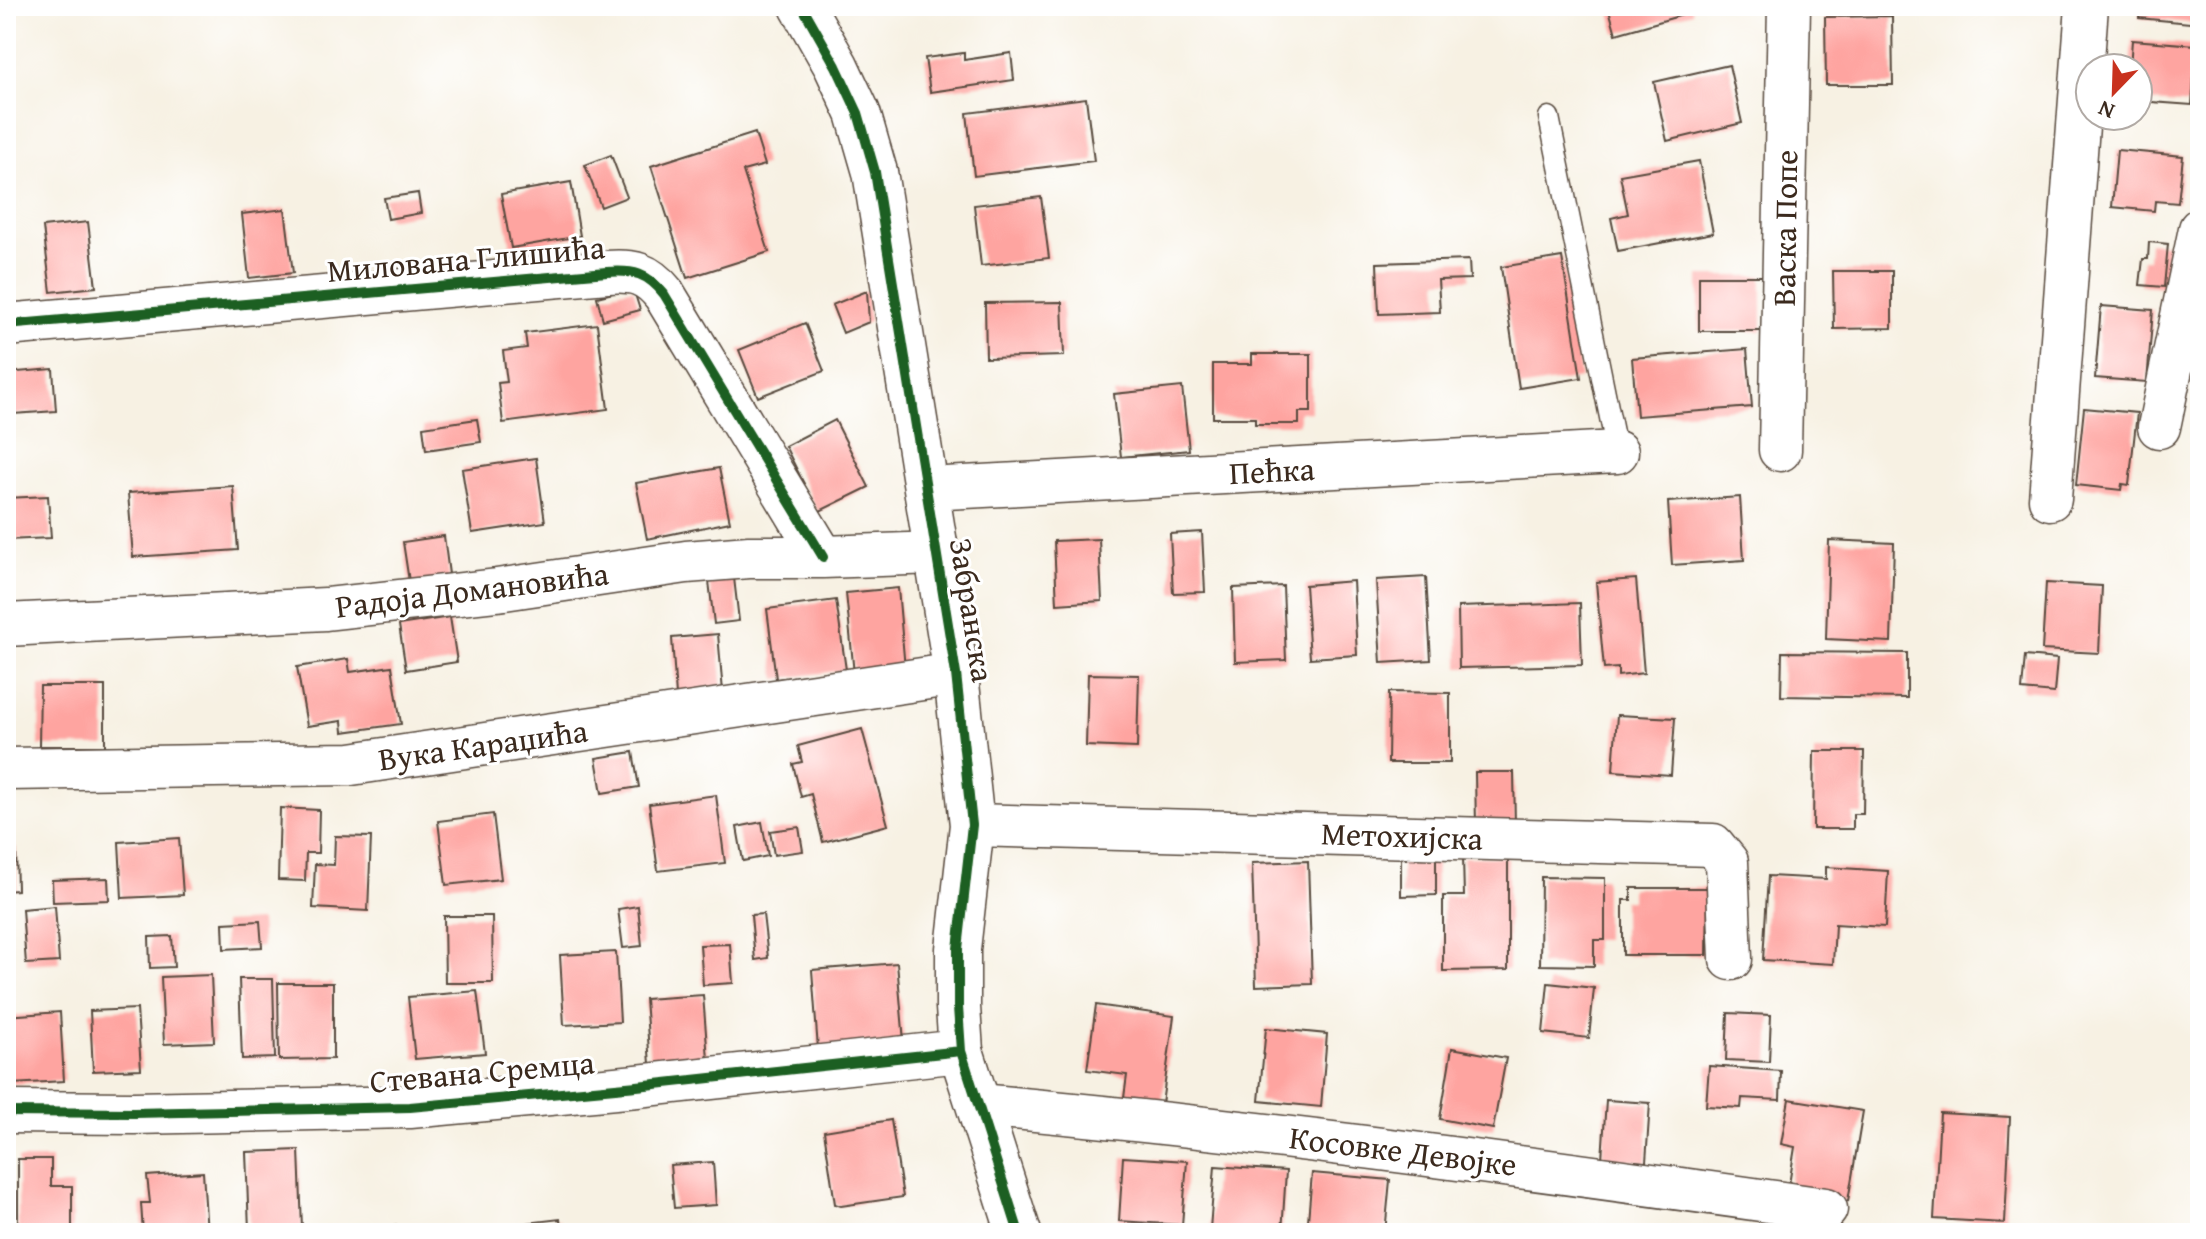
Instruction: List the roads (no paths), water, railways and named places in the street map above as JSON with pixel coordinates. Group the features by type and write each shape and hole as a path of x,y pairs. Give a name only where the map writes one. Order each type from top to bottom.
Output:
{"street":[{"name":"Забранска","path":"802,6 858,113 875,172 956,674 972,825 958,949 961,1051 1019,1233"},
{"name":"Васка Попе","path":"1780,450 1789,6"},
{"path":"2050,499 2087,6"},
{"path":"2159,427 2200,229"},
{"name":"Милована Глишића","path":"6,325 634,272 649,279 664,294 823,557"},
{"name":"Пећка","path":"927,489 1617,452"},
{"name":"Радоја Домановића","path":"6,625 326,609 497,590 686,562 749,557 937,553"},
{"name":"Вука Караџића","path":"6,769 351,764 956,674"},
{"name":"Метохијска","path":"972,825 1713,845 1727,862 1731,959"},
{"name":"Стевана Сремца","path":"6,1112 134,1113 410,1107 961,1051"},
{"name":"Косовке Девојке","path":"979,1105 1126,1118 1399,1150 1826,1209"}],"lane":[{"path":"1549,117 1617,452"}]}
